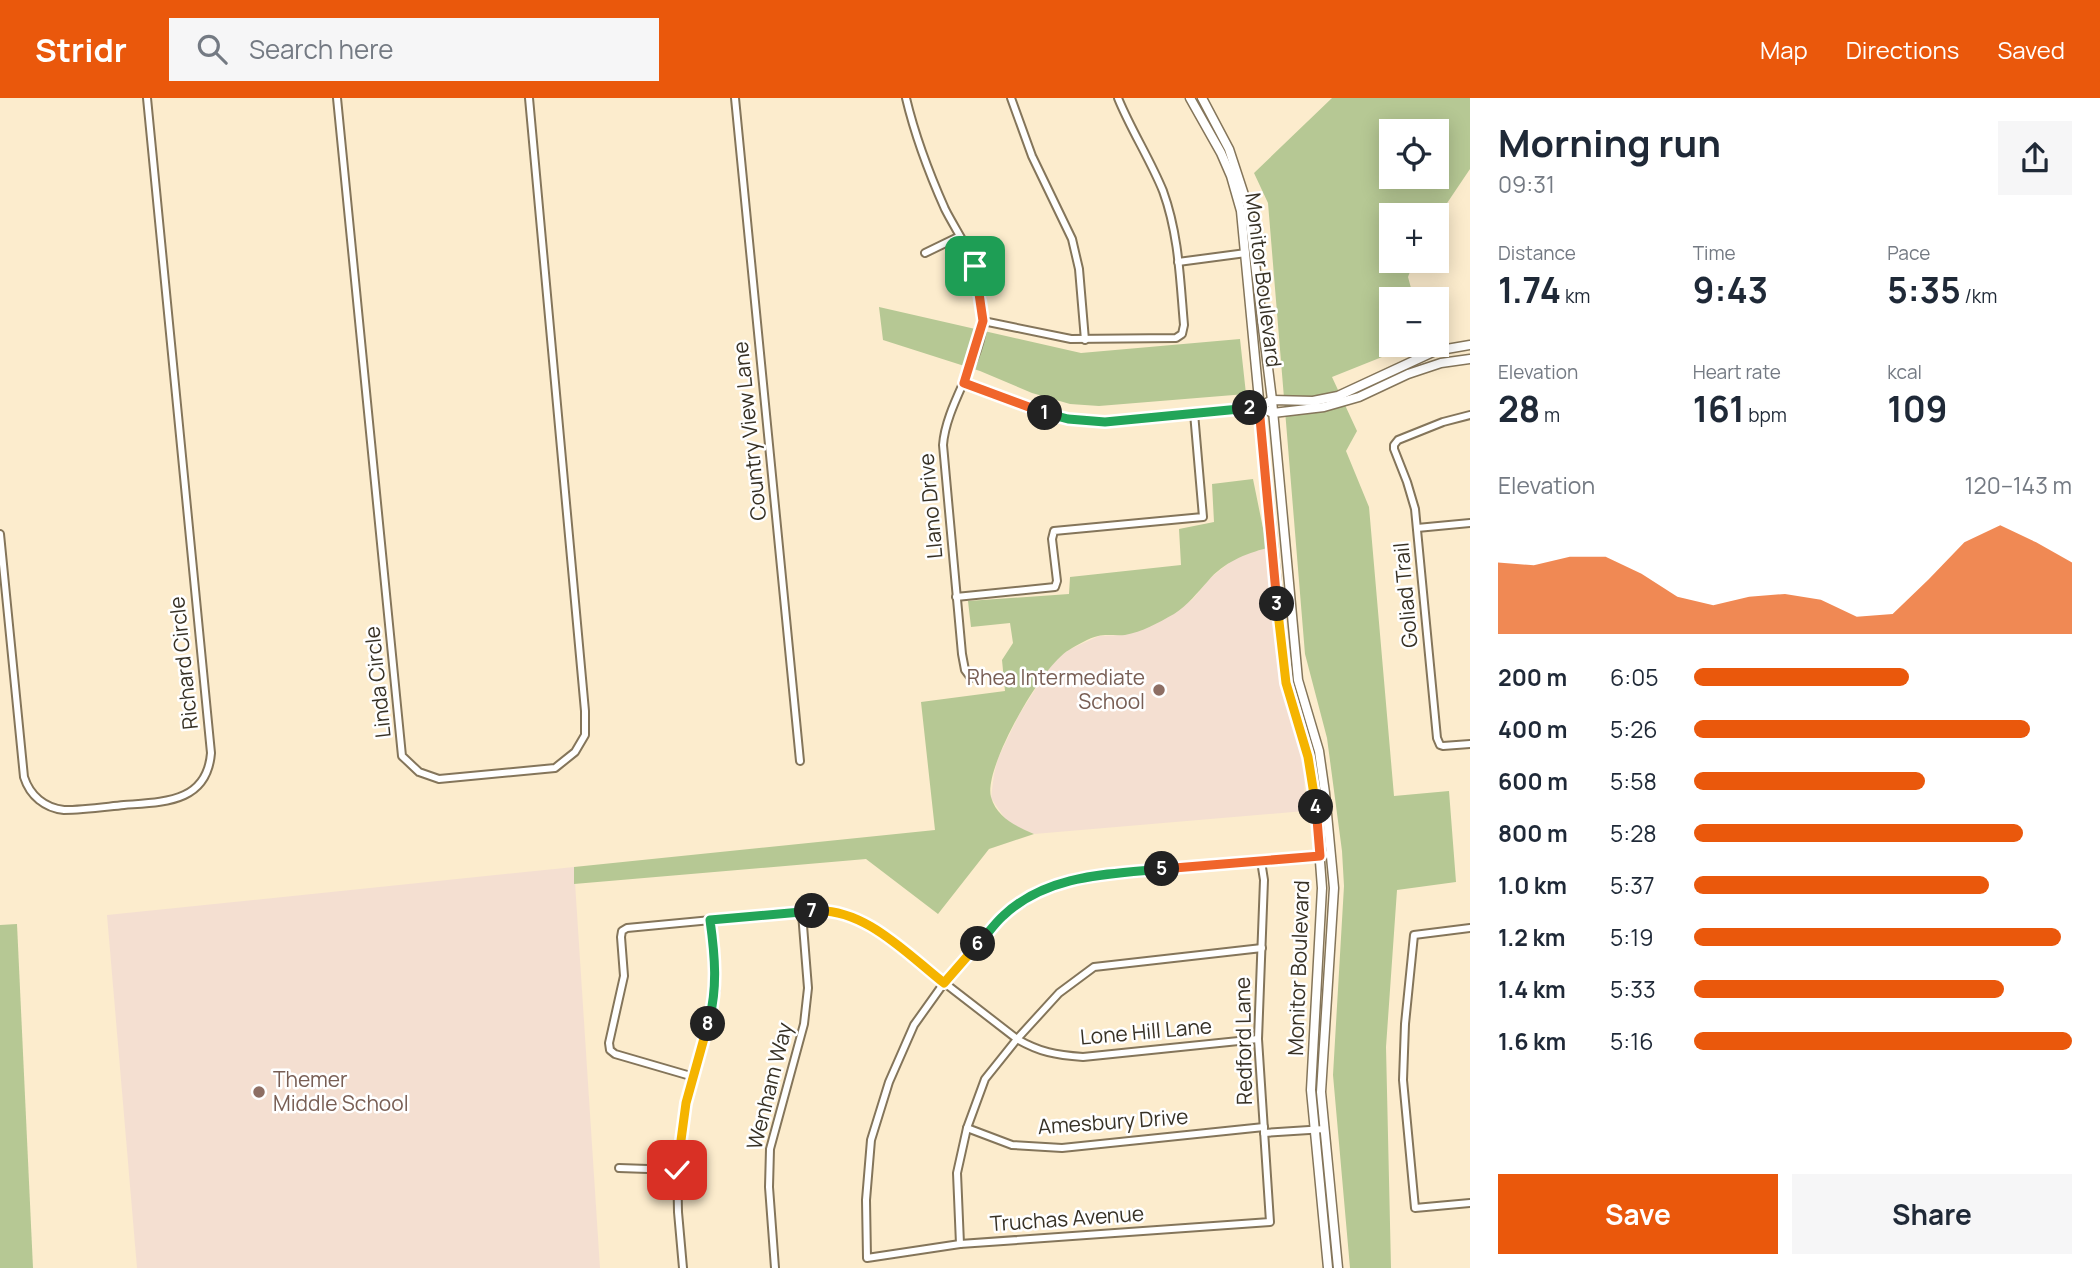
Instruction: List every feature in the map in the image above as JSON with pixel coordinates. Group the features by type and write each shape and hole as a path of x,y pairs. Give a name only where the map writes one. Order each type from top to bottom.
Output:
{"street":[{"name":"Richard Circle","path":"0,534 24,777 30,790 49,807 64,810 163,802 185,796 194,790 207,773 211,753 147,98"},
{"name":"Linda Circle","path":"337,98 402,756 419,772 439,779 555,768 575,752 585,734 584,697 529,98"},
{"name":"Country View Lane","path":"735,98 800,761"},
{"name":"Llano Drive","path":"905,98 932,180 958,237 975,266 983,321 964,383 944,430 943,445 962,654 965,670 971,678"},
{"path":"1011,98 1032,156 1072,239 1079,269 1085,340"},
{"path":"983,321 1085,340 1176,338 1182,334 1184,326 1175,232 1162,190 1118,98"},
{"name":"Monitor Boulevard","path":"1190,98 1231,176 1241,211 1286,683 1315,795 1322,888 1311,1090 1320,1129 1338,1268"},
{"name":"Monitor Boulevard","path":"1202,98 1229,149 1248,207 1272,400 1298,680 1319,751 1331,854 1334,888 1320,1129 1328,1268"},
{"path":"925,253 958,237"},
{"path":"1178,262 1255,252"},
{"path":"964,383 1032,410 1068,419 1105,422 1259,407 1272,400 1313,401 1338,396 1435,351 1470,345"},
{"path":"1259,407 1273,413 1345,402 1408,374 1441,363 1470,359"},
{"path":"956,597 1055,587 1057,580 1052,539 1054,531 1203,517 1194,413"},
{"name":"Goliad Trail","path":"1470,415 1425,429 1398,440 1394,445 1413,498 1436,731 1440,745 1470,744"},
{"path":"1417,528 1470,523"},
{"path":"944,983 1004,914 1055,884 1092,876 1331,854"},
{"name":"Redford Lane","path":"1261,861 1264,880 1258,1039 1270,1222"},
{"name":"Lone Hill Lane","path":"694,1076 615,1054 610,1050 609,1043 624,976 622,931 637,927 816,910 838,912 855,918 880,933 1017,1039 1053,1055 1083,1057 1258,1039"},
{"name":"Wenham Way","path":"775,1268 769,1187 770,1149 804,1024 808,988 802,913"},
{"path":"683,1268 677,1170 686,1103 716,988 715,951 710,920"},
{"path":"1470,929 1414,935 1405,1024 1403,1080 1415,1209 1470,1203"},
{"path":"960,1244 957,1173 967,1128 985,1079 1059,993 1094,967 1262,948"},
{"name":"Truchas Avenue","path":"944,983 914,1025 889,1082 871,1140 866,1200 867,1258 960,1244 1270,1222"},
{"name":"Amesbury Drive","path":"967,1128 1012,1145 1062,1148 1264,1130 1320,1129"},
{"path":"619,1168 677,1170"}],"shaded area":[{"name":"Rhea Intermediate School","path":"1267,548 1283,683 1304,764 1305,811 1034,834 1008,823 991,798 998,758 1019,715 1051,664 1066,651 1099,636 1124,635 1192,600 1210,578 1238,556"},
{"path":"574,867 600,1268 137,1268 107,915"}],"green space":[{"path":"1332,98 1470,98 1470,169 1447,203 1379,203 1379,273 1410,273 1411,287 1379,287 1379,357 1382,357 1332,377 1357,431 1346,451 1369,507 1394,796 1449,791 1456,882 1397,890 1386,1047 1391,1268 1350,1268 1333,1075 1344,886 1342,851 1327,738 1305,654 1268,203 1254,173"},
{"path":"879,307 1081,353 1240,339 1246,394 1099,406 1070,404 883,340"},
{"path":"1253,479 1267,548 1228,564 1214,574 1188,603 1174,614 1131,634 1101,635 1087,640 1058,659 1045,675 1005,741 991,783 991,797 1002,816 1034,834 989,849 938,914 866,859 574,884 574,867 935,830 921,702 1005,691 1002,660 1013,643 1010,623 971,627 968,601 1069,594 1070,577 1181,565 1179,529 1214,522 1212,484"},
{"path":"17,924 33,1268 0,1268 0,925"}],"place":[{"name":"Rhea Intermediate School","path":"1159,690"},
{"name":"Themer Middle School","path":"259,1092"}],"route":[{"path":"677,1170 686,1103 716,988 715,951 710,920 816,910 838,912 855,918 880,933 944,983 1004,914 1055,884 1077,878 1147,870 1320,856 1315,795 1308,757 1286,683 1259,407 1105,422 1068,419 1032,410 964,383 983,321 975,266"}]}
